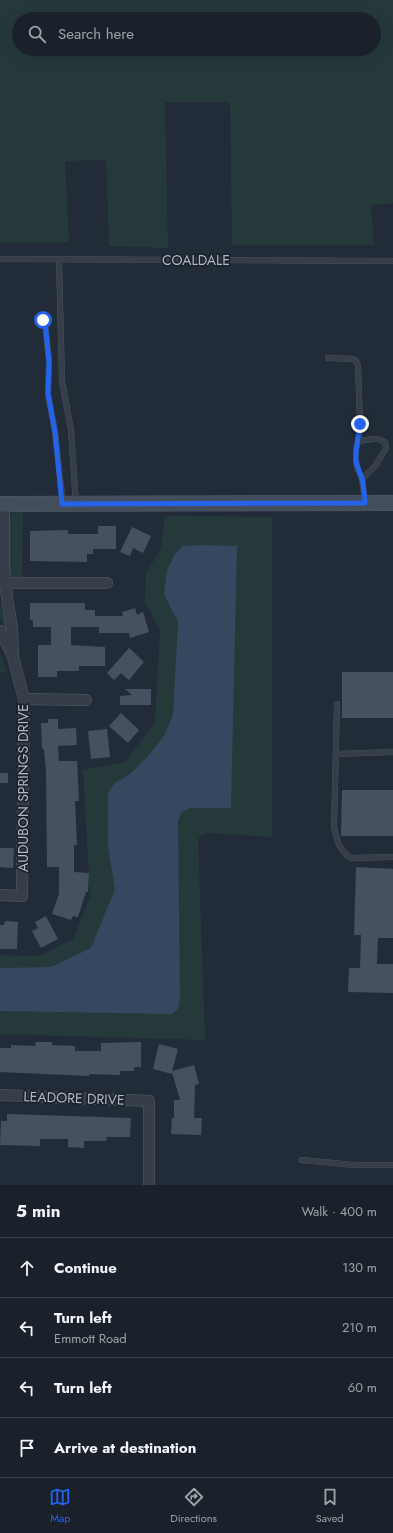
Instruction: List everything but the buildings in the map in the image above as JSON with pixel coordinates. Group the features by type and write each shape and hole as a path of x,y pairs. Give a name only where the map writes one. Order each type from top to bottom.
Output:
{"street":[{"path":"2,504 393,503"},
{"name":"AUDUBON SPRINGS DRIVE","path":"0,895 22,896 24,699 14,657 12,629 3,583 4,566 2,504"},
{"path":"3,583 107,583"},
{"name":"AUDUBON SPRINGS DRIVE","path":"0,631 14,657"},
{"path":"24,699 86,700"},
{"name":"LEADORE DRIVE","path":"0,1095 149,1102 149,1185"}],"lane":[{"name":"COALDALE","path":"0,259 393,261"},
{"path":"59,259 62,381 71,430 70,504"},
{"path":"43,320 45,322 49,361 48,394 70,504"},
{"path":"328,358 353,359 358,365 360,424 356,460 362,479 365,503"},
{"path":"358,441 378,439 385,442 386,448 376,465 362,479"},
{"path":"337,704 334,827 337,841 342,851 351,858 393,857"},
{"path":"336,754 393,752"},
{"path":"302,1160 354,1165 393,1165"}],"green space":[{"path":"0,0 393,0 393,203 371,205 374,245 232,245 230,102 165,102 168,248 109,246 106,160 65,161 69,242 0,243"},
{"path":"18,507 23,509 22,577 15,578 7,570 8,517"},
{"path":"165,516 272,517 272,837 205,833 198,839 205,1040 0,1034 0,955 40,956 74,938 90,896 83,770 125,762 155,722 160,630 145,602 146,573 161,549"},
{"path":"0,602 7,632 4,632 0,616"},
{"path":"0,654 7,672 0,673"}],"water":[{"path":"182,546 237,546 231,808 190,808 182,812 178,820 180,998 178,1009 172,1014 0,1011 0,968 51,967 91,948 115,889 108,846 108,793 115,783 130,774 148,756 164,736 173,715 178,621 164,593 167,570 175,554"}],"route":[{"path":"43,320 45,322 49,361 48,394 55,432 62,504 365,503 362,479 356,460 360,424"}]}
